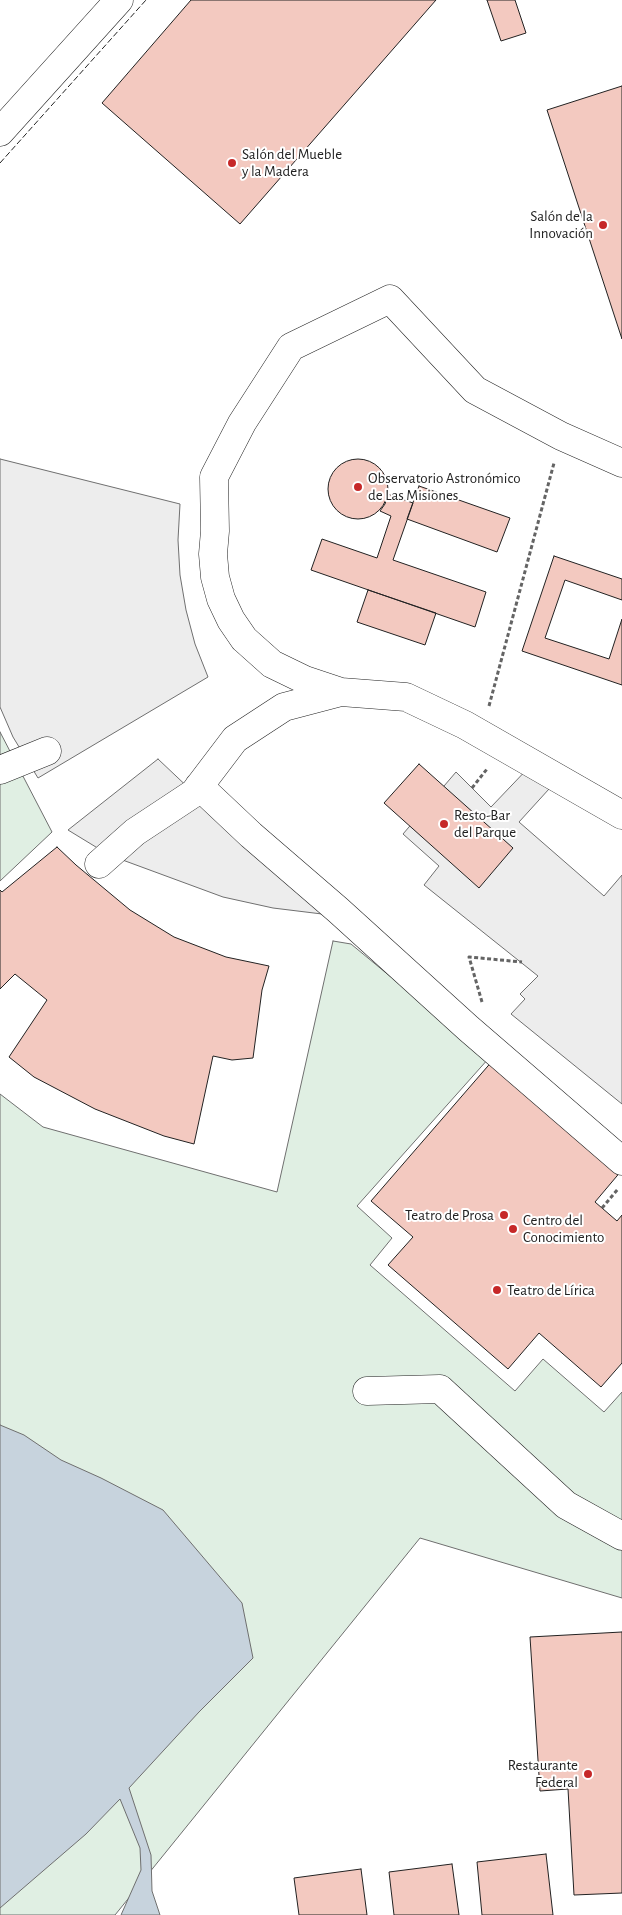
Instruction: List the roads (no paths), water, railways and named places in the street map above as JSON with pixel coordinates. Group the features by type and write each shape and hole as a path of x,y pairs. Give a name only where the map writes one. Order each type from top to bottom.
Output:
{"lane":[{"path":"0,132 119,0"},
{"path":"622,463 561,436 475,390 390,299 291,347 242,423 214,477 215,531 213,554 215,577 221,599 231,620 244,639 272,664 305,680 341,692 406,697 465,725 622,815"},
{"path":"99,864 135,832 194,793 235,739 284,707 341,692"},
{"path":"0,770 47,751"},
{"path":"200,786 251,835 622,1162"},
{"path":"368,1391 440,1389 566,1505 622,1536"}],"place":[{"name":"Salón del Mueble y la Madera","path":"232,163"},
{"name":"Salón de la Innovación","path":"603,225"},
{"name":"Observatorio Astronómico de Las Misiones","path":"358,487"},
{"name":"Resto-Bar del Parque","path":"444,824"},
{"name":"Teatro de Prosa","path":"504,1215"},
{"name":"Centro del Conocimiento","path":"513,1229"},
{"name":"Teatro de Lírica","path":"497,1290"},
{"name":"Restaurante Federal","path":"588,1774"}]}
